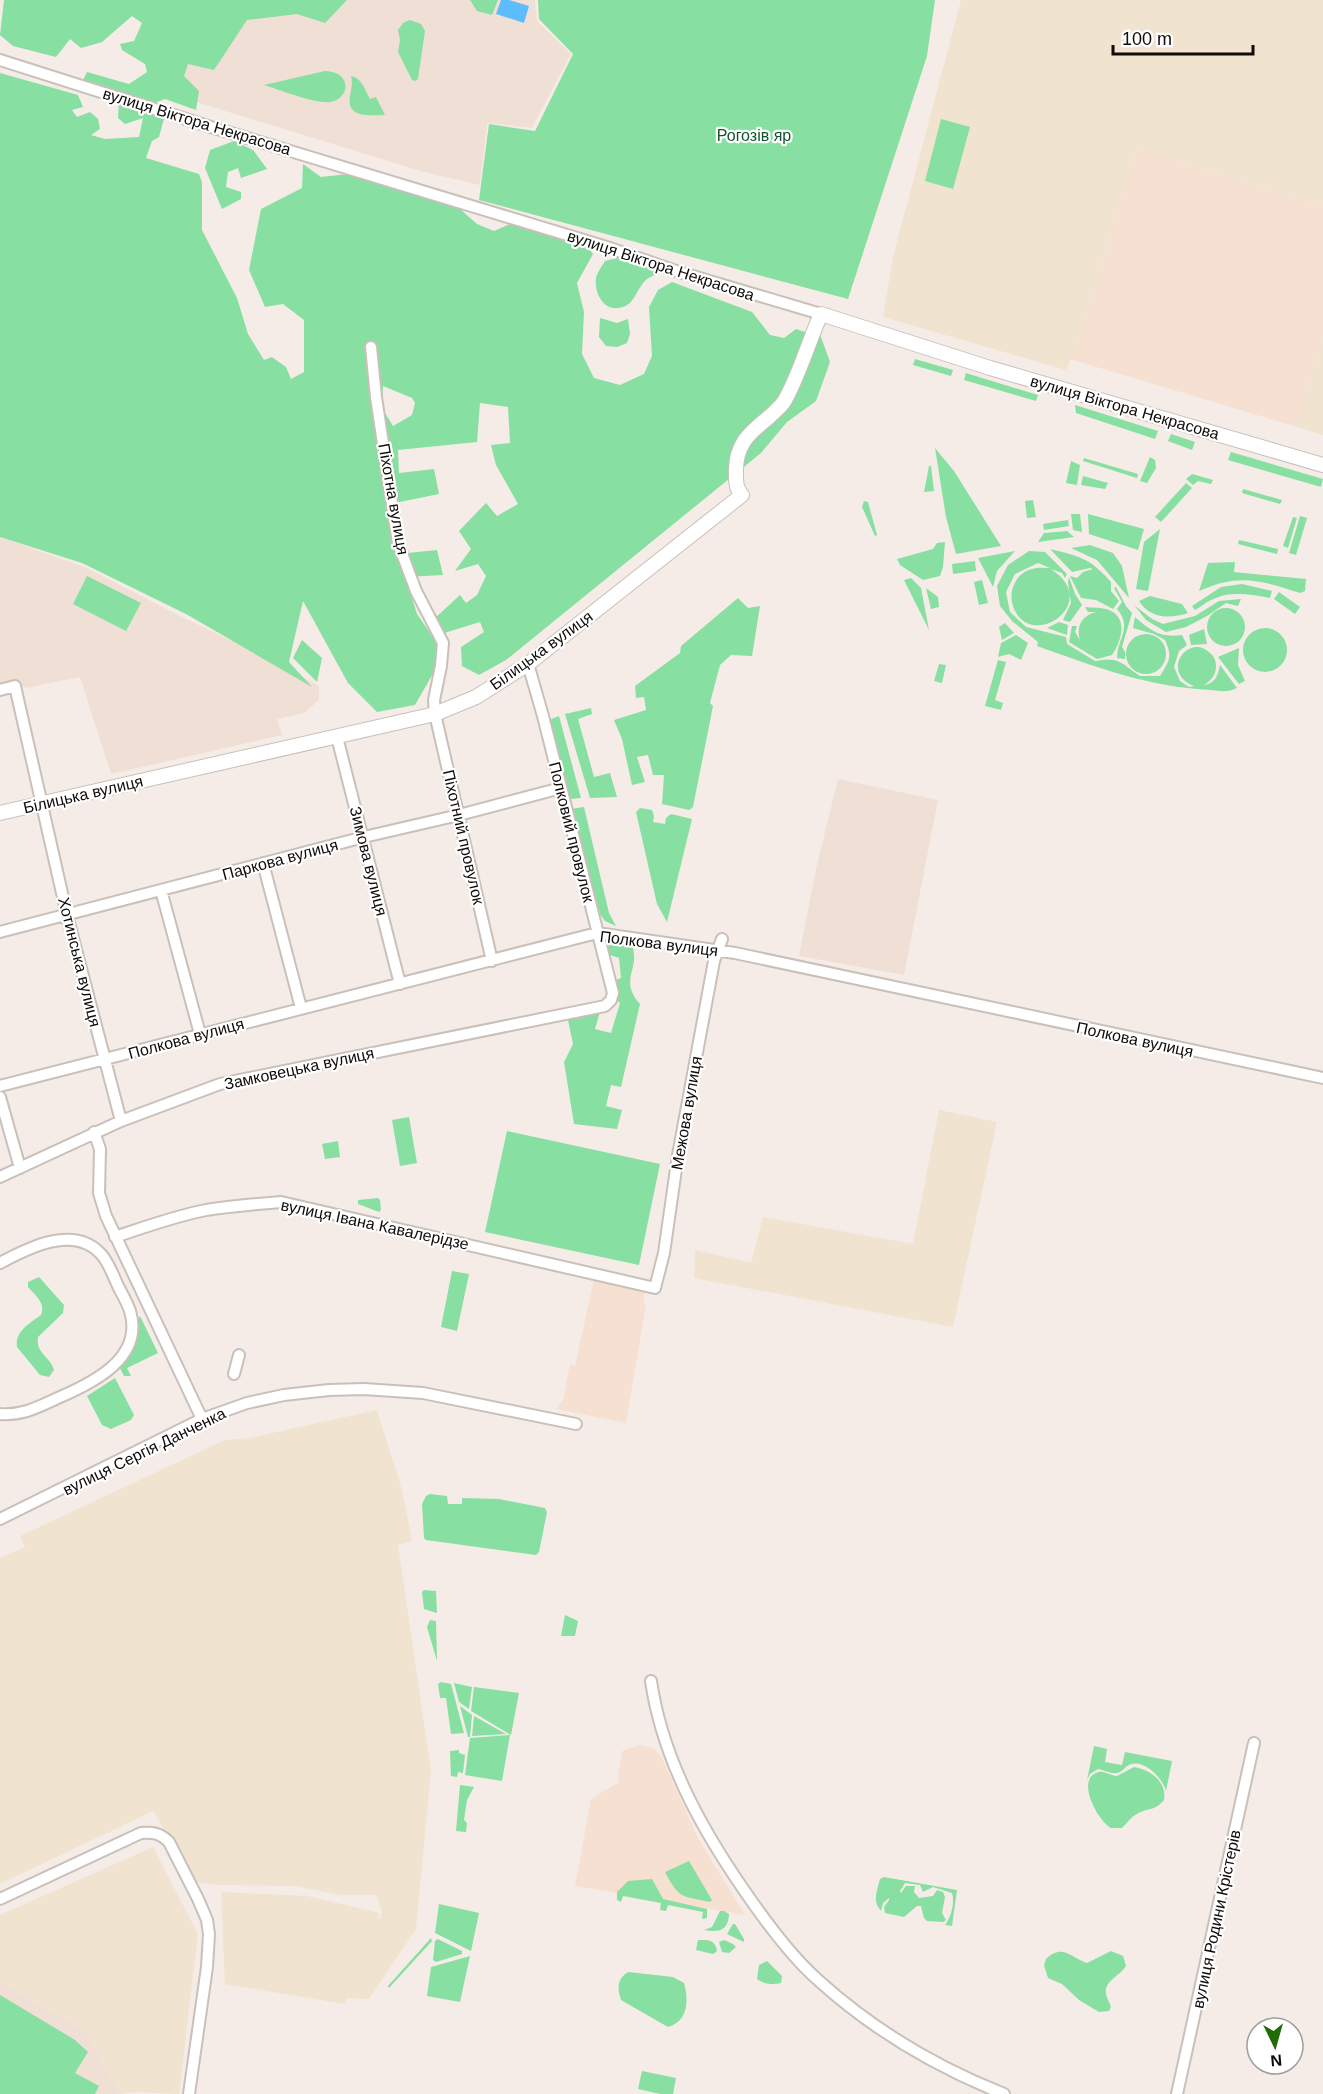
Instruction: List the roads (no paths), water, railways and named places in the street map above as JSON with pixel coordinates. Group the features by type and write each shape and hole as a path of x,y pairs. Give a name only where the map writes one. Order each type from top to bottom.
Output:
{"main road":[{"name":"вулиця Віктора Некрасова","path":"821,315 990,368 1323,465"},
{"name":"Білицька вулиця","path":"0,813 435,714 476,697 528,664 742,495 738,491 735,467 735,457 740,445 755,428 782,406 793,385 809,340 821,315"}],"street":[{"name":"вулиця Віктора Некрасова","path":"0,60 821,315"},
{"name":"Піхотна вулиця","path":"371,346 376,397 398,543 416,591 443,643 434,700 435,714"},
{"name":"Полковий провулок","path":"528,664 613,993 611,1000"},
{"name":"Хотинська вулиця","path":"0,690 15,686 68,915 121,1121"},
{"name":"Піхотний провулок","path":"435,714 492,961"},
{"name":"Зимова вулиця","path":"337,737 400,984"},
{"name":"Паркова вулиця","path":"0,933 263,863 561,788"},
{"path":"263,863 301,1008"},
{"path":"161,890 200,1034"},
{"name":"Полкова вулиця","path":"0,1086 597,933 735,953 1323,1078"},
{"name":"Межова вулиця","path":"656,1288 664,1252 678,1155 717,951 722,939"},
{"name":"Замковецька вулиця","path":"0,1177 94,1132 220,1084 596,1009 605,1006 611,1000"},
{"path":"0,1096 20,1168"},
{"path":"94,1132 100,1149 99,1193 106,1216 202,1419"},
{"name":"вулиця Івана Кавалерідзе","path":"115,1237 203,1211 281,1202 656,1288"},
{"path":"0,1263 48,1242 78,1241 92,1246 108,1264 130,1310 132,1332 129,1347 123,1357 90,1383 28,1412 14,1415 0,1414"},
{"path":"130,1310 147,1303"},
{"path":"234,1374 239,1355"},
{"name":"вулиця Сергія Данченка","path":"0,1519 202,1419 247,1403 284,1395 364,1389 423,1393 576,1424"},
{"path":"651,1681 659,1723 668,1752 692,1803 736,1879 781,1940 818,1980 875,2026 949,2069 1004,2094"},
{"name":"вулиця Родини Крістерів","path":"1177,2094 1254,1743"},
{"path":"0,1899 141,1833 151,1832 162,1836 169,1842 198,1899 207,1920 209,1934 207,1967 189,2094"}],"water":[{"path":"501,0 529,6 524,23 496,14"}],"park label":[{"name":"Рогозів яр","path":"754,135"}]}
